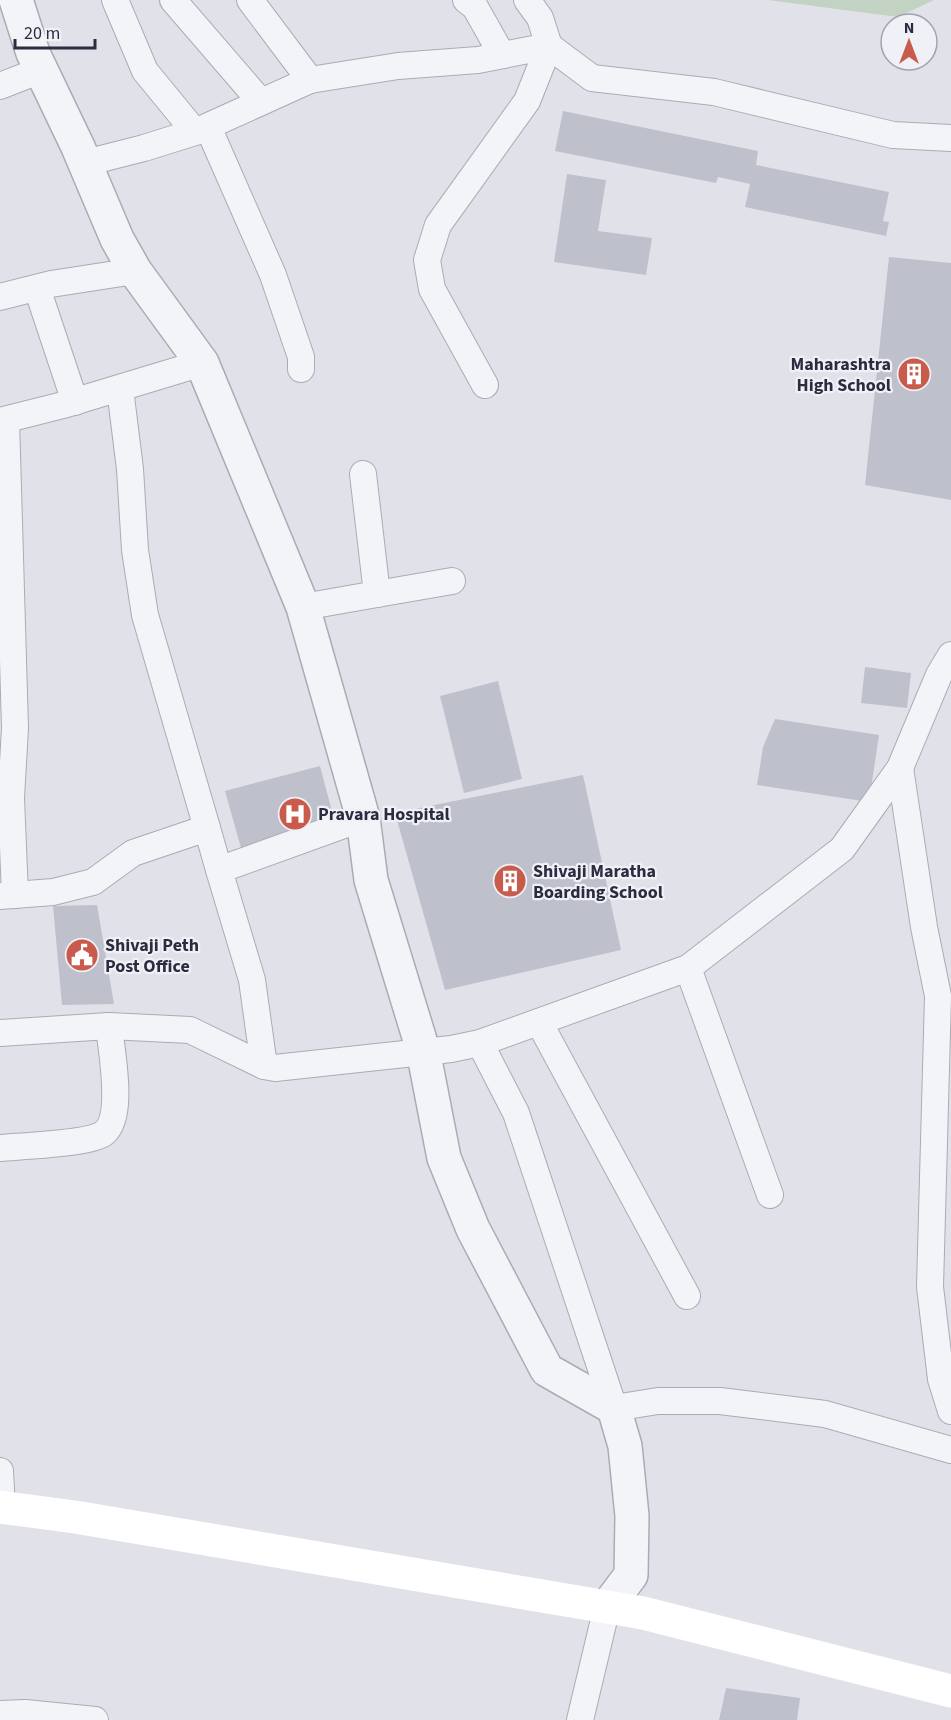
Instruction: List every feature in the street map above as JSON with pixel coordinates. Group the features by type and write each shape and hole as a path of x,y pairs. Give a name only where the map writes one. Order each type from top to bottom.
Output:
{"main road":[{"path":"1,1507 75,1517 643,1613 951,1691"}],"street":[{"path":"16,0 33,53 85,163 117,239 135,271 202,363 303,607 363,818 371,880 423,1050 444,1158 473,1229 547,1370 614,1408 658,1401 720,1401 825,1414 951,1450"},
{"path":"115,0 145,71 201,130 273,275 301,357 301,369"},
{"path":"173,0 261,102"},
{"path":"250,0 310,80"},
{"path":"466,0 475,7 502,55"},
{"path":"527,0 540,18 549,46 592,78 714,92 893,135 951,138"},
{"path":"85,163 201,130 310,80 398,66 478,60 549,46"},
{"path":"485,385 432,289 427,260 438,225 500,142 526,101 549,46"},
{"path":"0,86 41,70"},
{"path":"0,297 51,284 135,271"},
{"path":"37,288 75,402"},
{"path":"202,363 75,402 3,420 15,728 8,896 52,892 93,882 133,853 207,828"},
{"path":"120,388 130,469 135,550 145,615 252,980 264,1066"},
{"path":"363,474 377,594"},
{"path":"303,607 452,581"},
{"path":"0,1033 109,1026 190,1030 264,1066 275,1068 423,1050 451,1049 480,1043 688,968 842,849 900,768 939,675 951,655"},
{"path":"900,768 924,927 944,996 930,1287 941,1379 951,1412"},
{"path":"219,870 363,818"},
{"path":"688,968 770,1195"},
{"path":"538,1022 687,1296"},
{"path":"0,1148 90,1139 105,1132 113,1118 116,1094 109,1026"},
{"path":"480,1043 516,1113 614,1408 627,1458 632,1516 631,1575 607,1607 580,1720"},
{"path":"0,1471 1,1507"},
{"path":"2,1716 25,1713 95,1720"}],"green space":[{"path":"768,0 934,0 909,12 879,12 879,15"}],"building":[{"path":"563,111 758,151 756,165 889,192 883,221 889,222 886,236 745,207 750,184 718,177 716,183 555,151"},
{"path":"567,174 606,180 598,231 652,238 646,275 554,262"},
{"name":"Maharashtra High School","path":"889,257 951,263 951,500 865,485"},
{"path":"865,667 911,673 907,708 861,703"},
{"path":"498,681 522,779 464,793 440,696"},
{"path":"775,719 879,735 869,802 757,785 763,747"},
{"path":"320,766 335,823 241,848 225,791"},
{"name":"Shivaji Maratha Boarding School","path":"583,775 621,950 445,990 395,813"},
{"name":"Shivaji Peth Post Office","path":"97,905 114,1004 62,1005 53,906"},
{"path":"726,1688 800,1698 797,1720 719,1720"}],"place":[{"name":"Maharashtra High School","path":"914,374"},
{"name":"Pravara Hospital","path":"295,814"},
{"name":"Shivaji Maratha Boarding School","path":"510,881"},
{"name":"Shivaji Peth Post Office","path":"82,955"}]}
